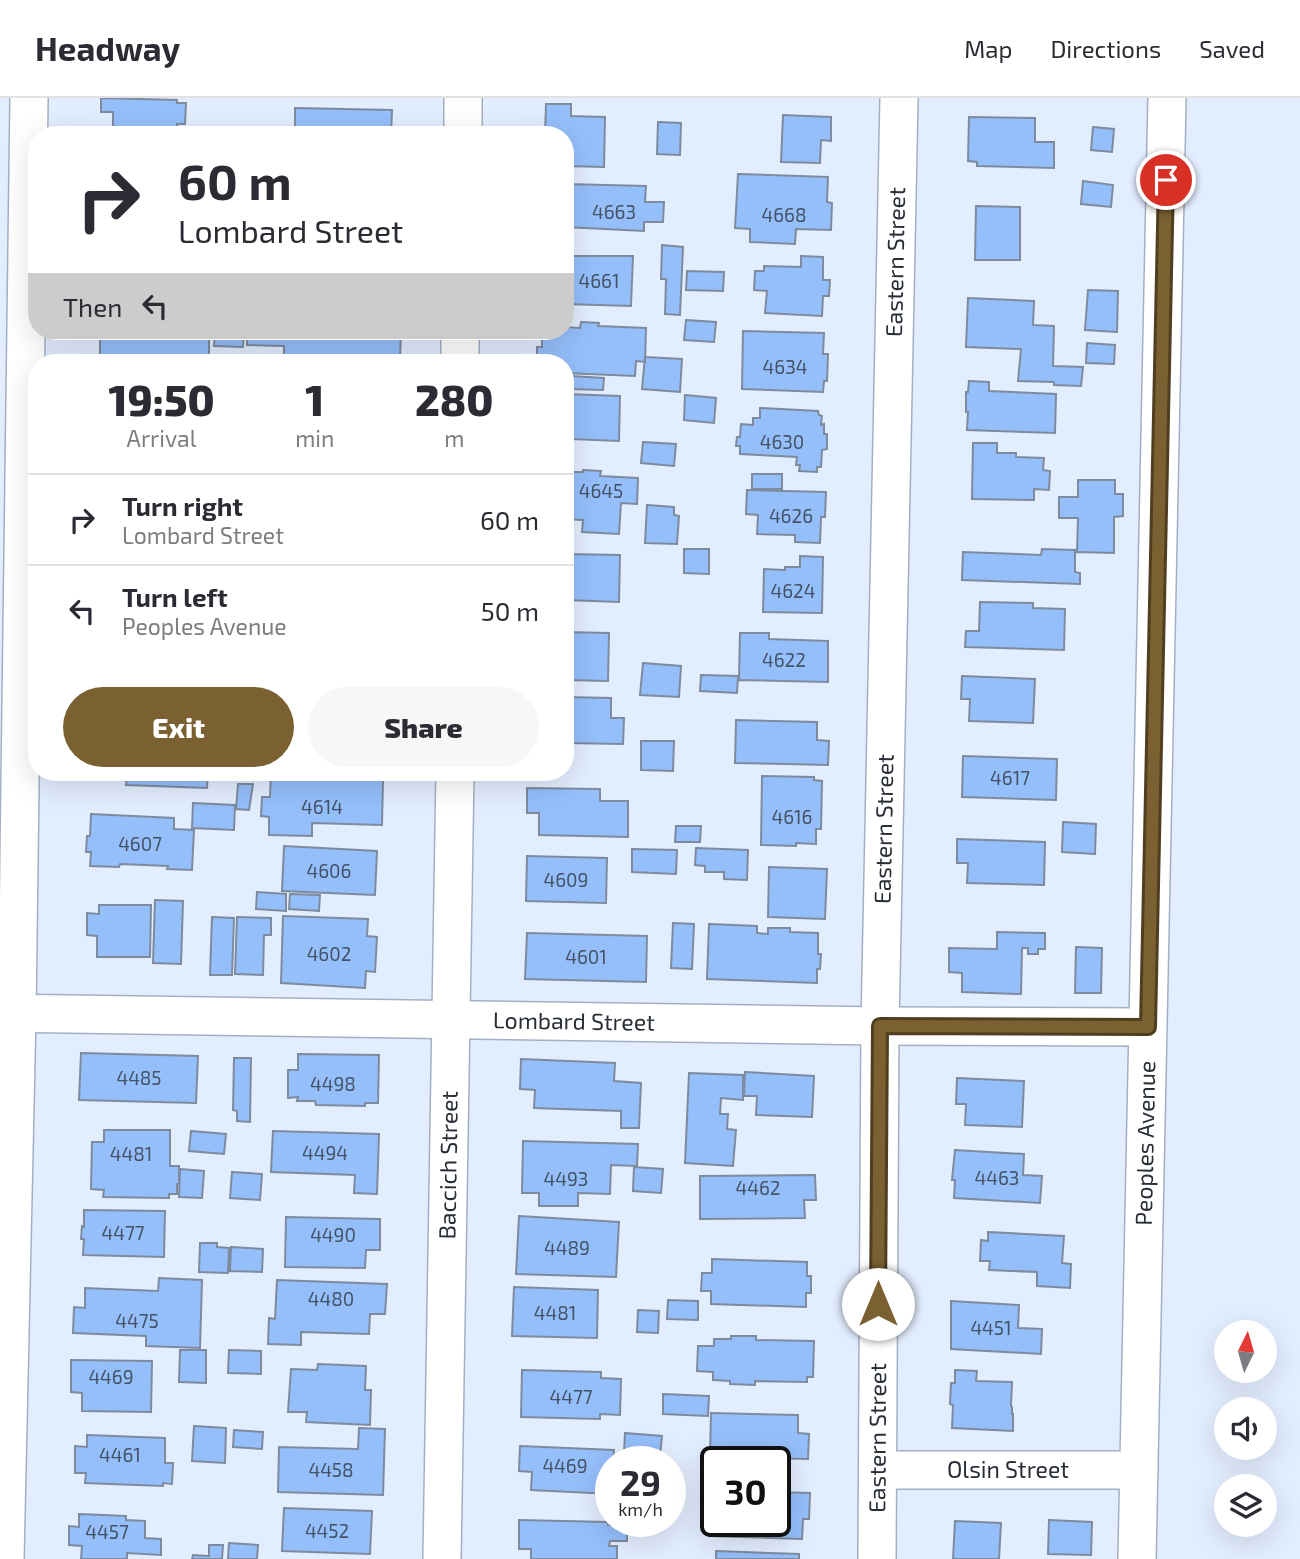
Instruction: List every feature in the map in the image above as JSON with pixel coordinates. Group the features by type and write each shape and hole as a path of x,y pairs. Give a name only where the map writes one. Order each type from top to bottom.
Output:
{"street":[{"path":"28,126 29,98"},
{"path":"463,98 463,126"},
{"name":"Eastern Street","path":"877,1559 880,1026 899,98"},
{"name":"Peoples Avenue","path":"1137,1559 1167,98"},
{"path":"5,1559 9,1014 28,144"},
{"name":"Baccich Street","path":"442,1559 455,781"},
{"name":"Lombard Street","path":"9,1014 1148,1027"},
{"name":"Olsin Street","path":"878,1470 1139,1470"}],"building":[{"path":"101,98 177,100 177,103 186,103 185,124 177,126 113,126 113,112 101,112"},
{"path":"546,104 571,104 571,116 605,117 604,167 574,166 574,126 545,126"},
{"path":"295,108 392,110 391,126 295,126"},
{"path":"783,115 831,117 831,141 821,140 820,163 781,162"},
{"path":"969,117 1035,118 1035,142 1054,142 1054,168 977,166 977,162 968,161"},
{"path":"658,122 681,123 680,155 657,154"},
{"path":"1093,127 1114,129 1112,152 1091,150"},
{"path":"738,174 828,177 827,202 832,203 831,230 796,229 795,244 750,242 750,229 735,228"},
{"path":"1083,181 1113,185 1111,207 1081,204"},
{"path":"574,184 646,186 645,202 664,202 663,222 644,222 644,231 574,227"},
{"path":"976,206 1020,207 1020,260 975,260"},
{"path":"662,245 683,247 680,315 665,314 666,279 661,279"},
{"path":"574,256 633,256 631,306 574,304"},
{"path":"801,256 823,257 823,280 830,280 829,296 823,296 822,316 765,313 767,291 754,290 755,271 764,271 764,266 801,267"},
{"path":"687,271 724,272 723,291 686,290"},
{"path":"1088,290 1118,291 1117,332 1085,330"},
{"path":"968,298 1034,301 1033,325 1054,326 1053,366 1083,367 1081,386 1018,381 1021,349 966,347"},
{"path":"686,320 716,322 714,342 684,340"},
{"path":"581,322 599,323 598,326 646,328 645,362 636,361 635,376 574,373 574,354 537,354 537,347 542,347 542,340 574,340 574,328 580,328"},
{"path":"743,331 824,333 823,354 828,354 827,381 824,381 823,392 742,389"},
{"path":"100,340 209,340 209,354 100,354"},
{"path":"214,340 243,340 243,347 214,346"},
{"path":"247,340 401,340 400,354 284,354 284,346 247,345"},
{"path":"1087,343 1115,345 1114,364 1086,363"},
{"path":"645,357 682,359 680,392 642,389"},
{"path":"574,376 604,378 603,390 574,389"},
{"path":"969,381 989,382 989,391 1056,394 1055,433 967,430 966,392"},
{"path":"574,394 620,396 619,441 574,439"},
{"path":"685,395 716,398 714,423 684,420"},
{"path":"760,408 818,411 822,416 824,434 827,434 827,449 822,450 821,467 817,467 817,472 799,471 800,465 796,465 797,457 740,454 740,446 736,446 741,424 753,425 753,418 760,418"},
{"path":"643,442 676,444 674,466 641,463"},
{"path":"973,443 997,443 997,453 1044,458 1043,470 1050,471 1049,490 1034,489 1034,500 972,499"},
{"path":"601,471 600,476 638,478 637,504 621,503 619,534 582,532 583,520 574,520 574,472"},
{"path":"752,474 782,474 782,489 752,489"},
{"path":"1078,480 1115,480 1115,494 1123,494 1123,516 1114,517 1114,553 1077,552 1078,518 1059,518 1059,497 1078,497"},
{"path":"747,490 826,492 820,543 795,542 795,535 757,534 758,515 746,514"},
{"path":"647,505 674,507 674,515 679,516 677,544 645,543"},
{"path":"684,549 709,549 709,574 684,573"},
{"path":"1042,549 1075,550 1075,572 1080,573 1080,584 962,580 963,552 1041,555"},
{"path":"574,554 620,555 619,602 574,600"},
{"path":"800,556 823,557 822,613 763,612 764,569 785,570 785,567 800,567"},
{"path":"980,602 1033,603 1033,608 1065,609 1064,650 965,647 966,631 979,631"},
{"path":"574,632 609,633 608,681 574,680"},
{"path":"740,633 769,633 769,639 828,641 828,682 739,680"},
{"path":"643,663 681,666 679,697 640,695"},
{"path":"701,675 738,676 737,693 700,691"},
{"path":"962,676 1035,679 1033,723 969,721 970,699 961,699"},
{"path":"574,697 611,698 611,718 624,718 623,744 574,743"},
{"path":"736,720 817,722 817,740 829,741 828,765 735,763"},
{"path":"641,741 674,741 673,771 641,770"},
{"path":"963,756 1057,759 1056,800 962,797"},
{"path":"762,776 814,777 814,780 822,781 821,829 816,829 816,844 761,845"},
{"path":"126,781 207,781 207,788 126,785"},
{"path":"271,781 383,781 382,825 312,823 312,836 269,835 269,817 261,816 262,797 270,797"},
{"path":"238,784 253,784 249,810 236,809"},
{"path":"527,788 600,789 600,801 628,801 628,837 539,835 539,813 527,813"},
{"path":"193,803 235,805 234,830 192,828"},
{"path":"91,814 174,818 174,829 194,830 192,870 120,864 119,867 90,866 91,852 86,852"},
{"path":"1063,822 1096,824 1095,854 1062,852"},
{"path":"676,826 701,826 700,842 675,842"},
{"path":"957,839 1045,842 1044,885 967,883 968,863 957,863"},
{"path":"284,846 377,851 375,895 282,891"},
{"path":"696,848 748,850 747,880 724,879 724,872 705,872 705,866 695,865"},
{"path":"632,849 677,850 676,874 632,872"},
{"path":"527,856 607,858 606,903 526,901"},
{"path":"769,867 827,869 825,919 768,917"},
{"path":"257,892 286,894 286,911 256,909"},
{"path":"290,894 320,895 319,911 289,909"},
{"path":"155,900 183,901 181,964 153,963"},
{"path":"99,905 151,905 150,957 97,957 97,936 87,935 87,913 99,914"},
{"path":"283,916 368,919 367,936 377,937 375,972 366,971 365,988 281,983"},
{"path":"212,917 234,918 232,975 210,975"},
{"path":"237,917 271,918 271,935 264,935 263,975 235,974"},
{"path":"673,923 694,924 692,969 671,968"},
{"path":"709,924 757,926 757,933 768,934 768,928 790,928 790,932 818,933 818,954 821,954 817,983 707,979"},
{"path":"997,932 1045,933 1045,949 1038,949 1038,954 1028,954 1028,948 1022,948 1021,994 962,992 962,973 949,972 949,948 997,949"},
{"path":"527,933 647,936 646,982 525,979"},
{"path":"1076,947 1102,948 1101,993 1075,993"},
{"path":"81,1053 198,1056 196,1103 79,1100"},
{"path":"298,1054 379,1055 378,1103 365,1103 365,1106 316,1105 315,1101 288,1098 288,1070 298,1070"},
{"path":"234,1058 251,1058 250,1122 237,1121 237,1111 233,1110"},
{"path":"521,1059 615,1063 614,1081 641,1083 639,1128 621,1128 621,1111 534,1108 535,1090 520,1089"},
{"path":"745,1072 814,1076 812,1117 756,1115 757,1096 744,1096"},
{"path":"689,1073 743,1075 743,1100 721,1098 720,1114 728,1114 727,1129 736,1130 733,1166 685,1163"},
{"path":"957,1078 1024,1081 1022,1127 965,1125 966,1104 956,1104"},
{"path":"104,1130 170,1130 170,1166 179,1166 177,1194 169,1194 169,1198 103,1197 104,1190 91,1189 92,1142 104,1142"},
{"path":"191,1131 226,1134 224,1154 189,1151"},
{"path":"273,1131 379,1134 377,1194 354,1193 355,1175 271,1172"},
{"path":"523,1141 638,1144 637,1166 611,1165 610,1194 578,1193 578,1206 539,1206 539,1193 522,1193"},
{"path":"955,1150 1024,1154 1023,1175 1042,1176 1040,1203 954,1198 955,1180 952,1180"},
{"path":"634,1167 663,1169 661,1193 633,1191"},
{"path":"180,1169 204,1171 202,1198 179,1197"},
{"path":"232,1172 262,1174 260,1200 230,1198"},
{"path":"815,1175 816,1200 804,1200 805,1218 700,1219 700,1176"},
{"path":"84,1210 165,1211 164,1257 83,1255 84,1239 81,1239"},
{"path":"519,1216 619,1222 616,1277 516,1274"},
{"path":"286,1217 380,1219 380,1250 366,1250 365,1268 285,1267"},
{"path":"988,1232 1064,1236 1062,1263 1071,1264 1070,1288 1037,1286 1037,1272 989,1270 990,1261 980,1261 981,1240 988,1241"},
{"path":"200,1243 217,1243 217,1247 229,1248 228,1273 199,1272"},
{"path":"231,1247 263,1249 262,1272 230,1271"},
{"path":"712,1259 807,1262 807,1276 811,1276 811,1293 806,1293 806,1307 711,1304 711,1291 701,1291 702,1273 712,1273"},
{"path":"159,1278 202,1280 200,1348 146,1346 146,1336 73,1333 74,1307 85,1308 85,1288 158,1291"},
{"path":"277,1280 387,1284 385,1314 370,1314 369,1334 301,1332 301,1345 268,1344 269,1318 275,1319"},
{"path":"514,1287 598,1290 597,1338 512,1336"},
{"path":"668,1300 698,1301 698,1320 667,1319"},
{"path":"951,1301 1019,1305 1018,1328 1042,1329 1041,1354 951,1349"},
{"path":"638,1310 659,1311 658,1333 637,1332"},
{"path":"731,1336 756,1336 756,1340 814,1341 813,1377 807,1377 807,1382 755,1381 755,1385 730,1384 730,1381 713,1380 713,1372 697,1371 698,1346 714,1346 714,1339 731,1339"},
{"path":"180,1350 206,1350 206,1383 179,1382"},
{"path":"229,1350 261,1351 261,1374 228,1373"},
{"path":"71,1360 152,1361 151,1412 82,1411 82,1393 71,1392"},
{"path":"318,1364 366,1366 365,1390 371,1390 370,1425 306,1422 307,1412 288,1412 291,1369 317,1370"},
{"path":"522,1370 601,1372 601,1378 621,1379 620,1415 600,1414 600,1419 521,1417"},
{"path":"955,1370 977,1371 976,1381 1012,1382 1013,1431 952,1428 951,1383 955,1383"},
{"path":"663,1394 709,1396 708,1416 663,1414"},
{"path":"711,1413 798,1415 798,1433 809,1434 808,1459 791,1459 791,1446 710,1446"},
{"path":"194,1426 226,1428 225,1463 192,1461"},
{"path":"359,1428 385,1429 383,1495 278,1492 279,1447 358,1449"},
{"path":"234,1430 263,1432 262,1449 233,1447"},
{"path":"625,1433 662,1436 661,1446 624,1446"},
{"path":"87,1435 165,1438 165,1463 173,1463 172,1484 163,1483 163,1486 85,1483 86,1473 75,1473 75,1446 87,1447"},
{"path":"520,1446 595,1449 595,1493 531,1490 532,1472 519,1471"},
{"path":"791,1492 810,1493 809,1519 803,1519 802,1539 740,1537 791,1537"},
{"path":"284,1508 372,1511 370,1554 282,1551"},
{"path":"79,1514 126,1516 126,1520 145,1521 145,1538 161,1539 161,1555 127,1553 127,1559 81,1559 82,1546 69,1545 69,1526 79,1527"},
{"path":"519,1520 595,1522 595,1537 627,1537 627,1541 610,1541 609,1546 617,1546 617,1559 531,1559 531,1549 519,1549"},
{"path":"1049,1520 1092,1522 1091,1555 1048,1554"},
{"path":"955,1521 1001,1523 999,1559 953,1559"},
{"path":"229,1543 258,1545 257,1559 228,1559"},
{"path":"209,1545 223,1545 222,1559 192,1559 193,1555 209,1556"},
{"path":"716,1551 799,1554 799,1559 716,1559"}],"route":[{"path":"878,1304 880,1026 1148,1027 1166,180"}]}
